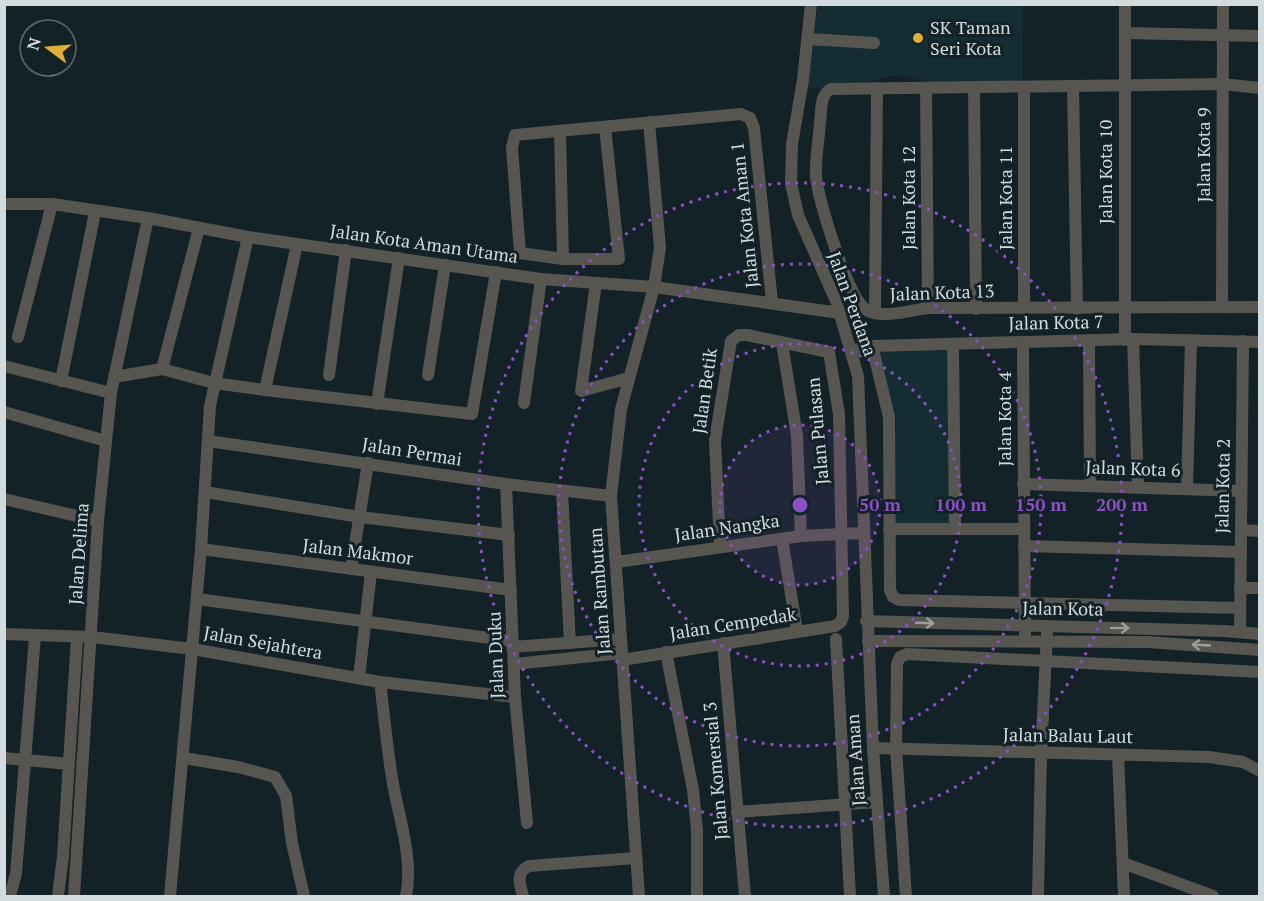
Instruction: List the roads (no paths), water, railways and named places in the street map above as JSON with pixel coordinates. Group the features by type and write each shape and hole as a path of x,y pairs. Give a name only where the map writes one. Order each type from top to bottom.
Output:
{"street":[{"name":"Jalan Perdana","path":"811,4 792,144 791,183 798,214 840,313 853,350 861,407 866,621"},
{"name":"Jalan Kota 10","path":"1125,4 1124,309 1129,340 1138,487"},
{"name":"Jalan Kota 9","path":"1222,306 1223,4"},
{"path":"1125,33 1260,36"},
{"path":"808,39 874,44"},
{"path":"875,313 877,88 1222,84 1260,88"},
{"path":"974,87 976,309"},
{"name":"Jalan Kota 11","path":"1024,87 1024,309"},
{"path":"1073,87 1077,309"},
{"name":"Jalan Kota 13","path":"877,88 827,91 823,99 817,179 847,278 856,299 865,309 875,313 928,308 1260,307"},
{"name":"Jalan Kota 12","path":"926,88 928,308"},
{"name":"Jalan Kota Aman 1","path":"649,122 736,113 750,118 754,128 772,302"},
{"path":"605,127 619,260 563,259 520,253 512,148 515,135 649,122"},
{"name":"Jalan Rambutan","path":"639,897 611,496 618,425 654,287 659,240 649,122"},
{"path":"560,131 563,259"},
{"name":"Jalan Kota Aman Utama","path":"4,204 52,204 148,218 248,237 541,279 654,287 840,313"},
{"path":"18,337 52,204"},
{"path":"61,381 95,212"},
{"name":"Jalan Delima","path":"74,897 98,521 111,393 148,218"},
{"path":"162,369 199,228"},
{"path":"170,897 184,758 214,383 248,237"},
{"path":"265,390 297,244"},
{"path":"328,375 346,250"},
{"path":"377,404 399,258"},
{"path":"428,375 445,265"},
{"path":"114,377 162,369 214,383 377,404 473,413 496,272"},
{"path":"524,403 541,279"},
{"path":"596,283 581,391 629,378"},
{"name":"Jalan Betik","path":"720,547 715,440 729,345 734,337 744,335 829,352"},
{"path":"1089,340 1090,486"},
{"name":"Jalan Kota 7","path":"853,350 872,346 1089,340 1260,342"},
{"path":"1187,489 1191,340"},
{"name":"Jalan Kota 2","path":"1240,632 1243,341"},
{"name":"Jalan Kota 4","path":"1023,342 1024,641"},
{"path":"782,343 797,436 801,536"},
{"path":"953,344 955,529"},
{"path":"872,346 890,417 890,590 896,599 1240,608"},
{"name":"Jalan Pulasan","path":"829,352 838,414 843,616"},
{"path":"4,366 111,393"},
{"path":"4,412 106,441"},
{"name":"Jalan Permai","path":"208,441 506,484 611,496"},
{"path":"351,569 368,463"},
{"name":"Jalan Duku","path":"506,484 515,697 527,823"},
{"name":"Jalan Kota 6","path":"1023,484 1241,491"},
{"path":"562,491 570,643"},
{"path":"205,492 360,517 509,535"},
{"path":"4,499 98,521"},
{"path":"889,529 1024,529"},
{"path":"1241,530 1260,531"},
{"name":"Jalan Nangka","path":"617,562 801,536 863,533"},
{"path":"782,539 797,631"},
{"path":"1024,546 1241,552"},
{"name":"Jalan Makmor","path":"201,549 511,590"},
{"path":"359,678 371,572"},
{"path":"1240,588 1260,588"},
{"path":"197,599 512,644 621,639"},
{"name":"Jalan Cempedak","path":"514,664 666,652 838,624 843,616"},
{"name":"Jalan Kota","path":"866,621 1260,634"},
{"name":"Jalan Aman","path":"866,621 884,897"},
{"path":"1038,897 1047,627"},
{"name":"Jalan Sejahtera","path":"4,634 92,638 192,649 380,682 515,697"},
{"path":"10,897 16,874 34,636"},
{"path":"58,897 63,856 77,638"},
{"path":"836,639 850,897"},
{"name":"Jalan Kota","path":"868,641 1146,642 1260,650"},
{"name":"Jalan Komersial 3","path":"723,643 745,897"},
{"path":"666,652 693,790 697,831 697,897"},
{"path":"906,897 896,748 897,664 903,655 1260,672"},
{"path":"380,682 407,861 406,897"},
{"name":"Jalan Balau Laut","path":"873,748 1227,759 1243,762 1260,771"},
{"path":"1118,755 1124,897"},
{"path":"4,758 69,764"},
{"path":"184,758 238,767 275,777 286,796 292,843 304,897"},
{"path":"737,812 877,802"},
{"path":"523,897 519,877 522,870 529,866 636,858"},
{"path":"1123,863 1213,897"}],"place":[{"name":"SK Taman Seri Kota","path":"918,38"}]}
